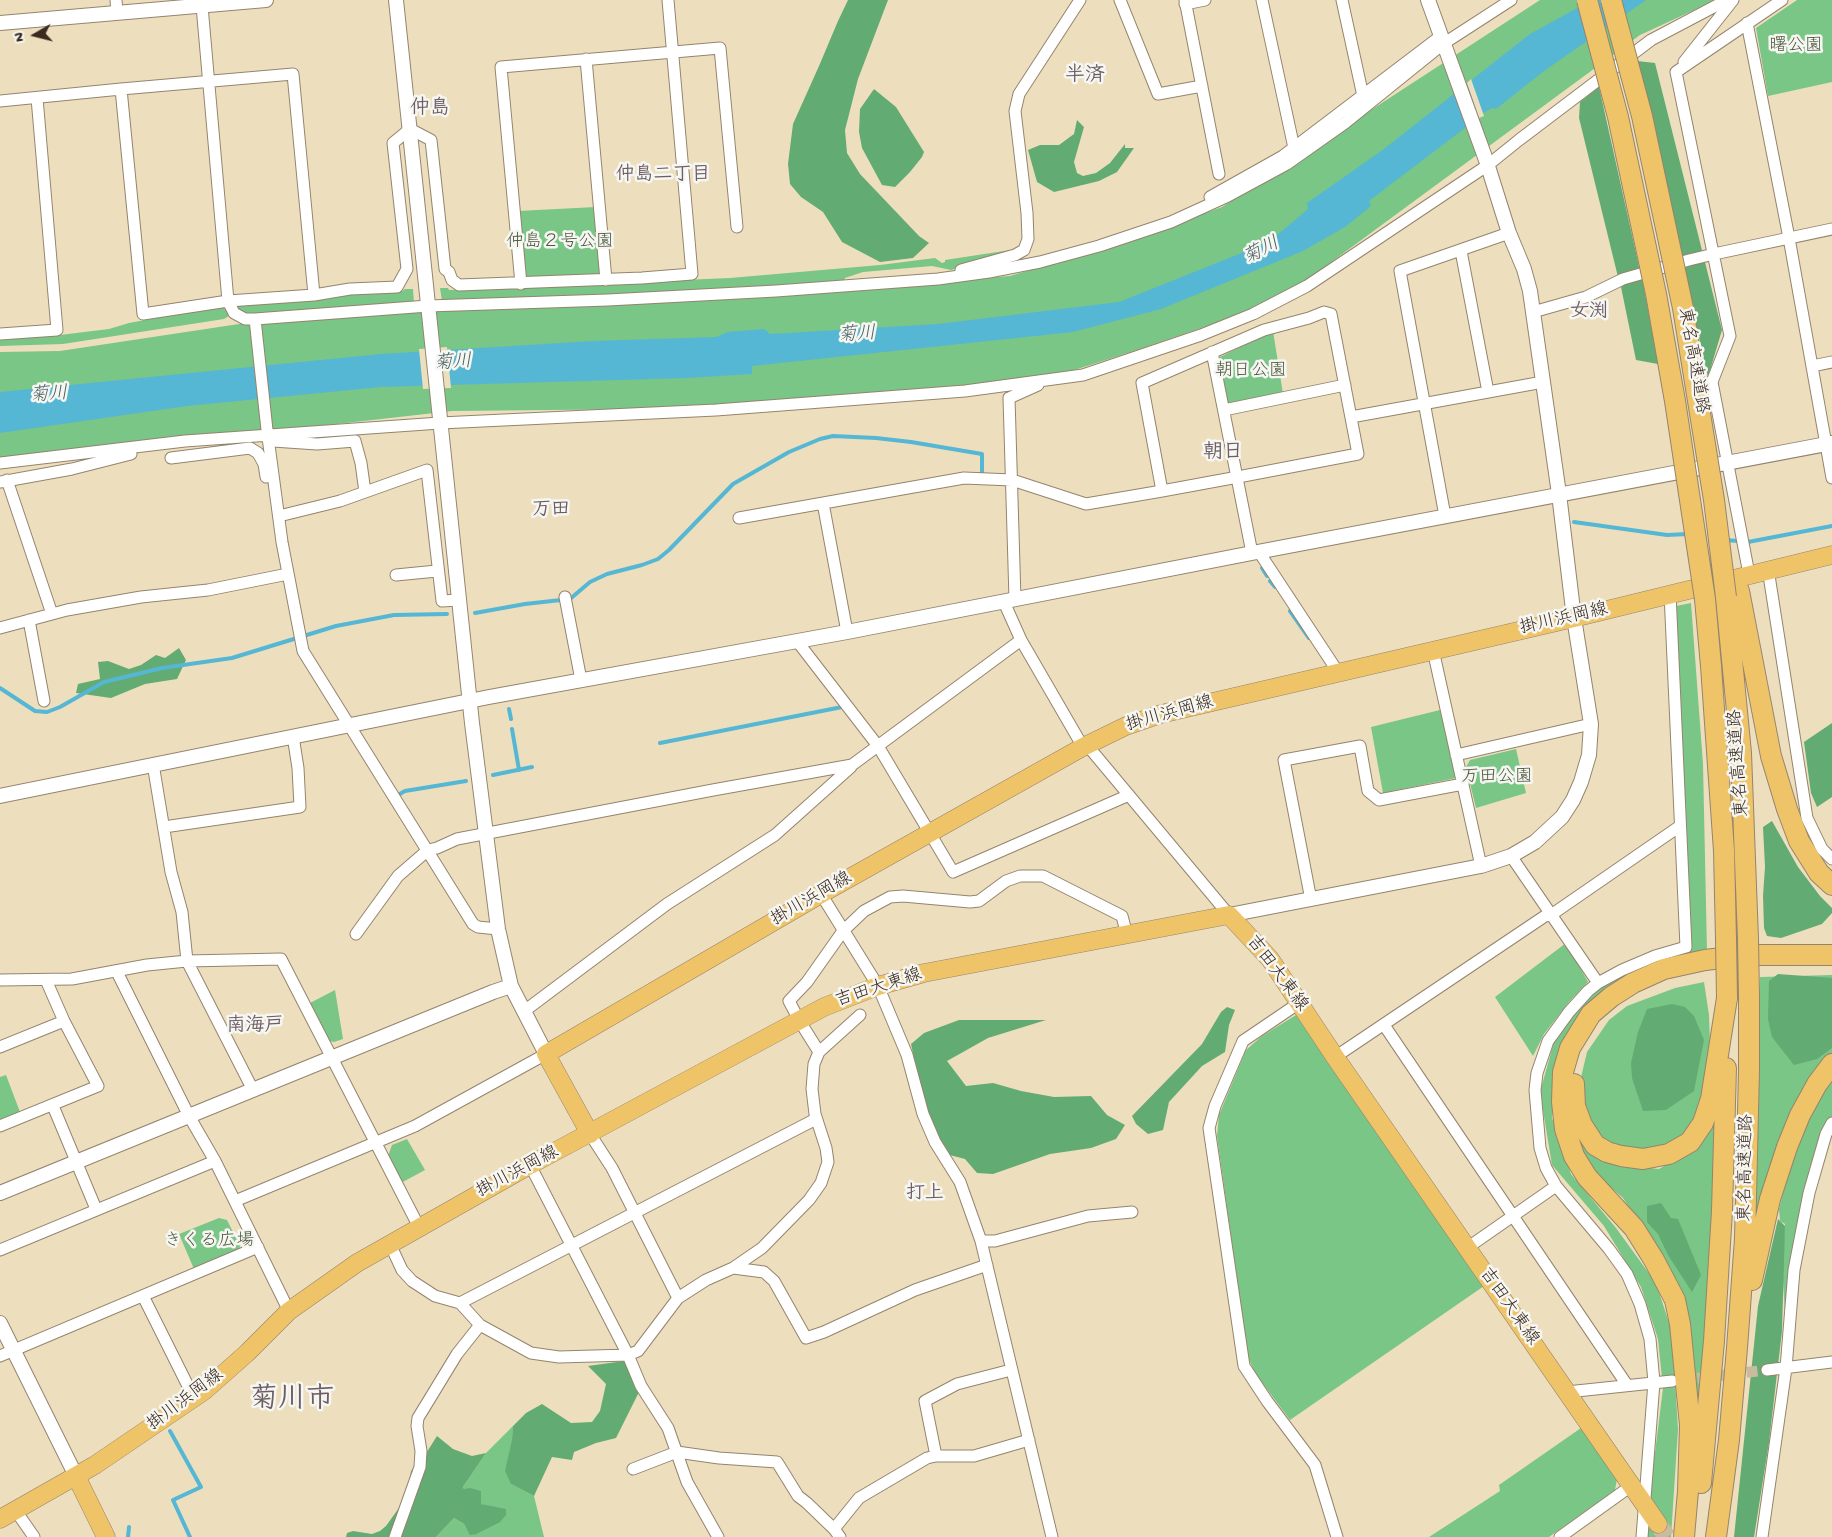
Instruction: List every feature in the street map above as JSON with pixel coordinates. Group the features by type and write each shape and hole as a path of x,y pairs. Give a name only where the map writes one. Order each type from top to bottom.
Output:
{"highway":[{"name":"東名高速道路","path":"1587,0 1618,118 1656,294 1681,438 1705,599 1712,676 1722,833 1726,940 1726,1109 1714,1341 1694,1537"},
{"name":"東名高速道路","path":"1611,0 1642,116 1683,308 1714,500 1733,594 1748,939 1749,1070 1745,1239 1738,1348 1729,1440 1716,1537"},
{"path":"1733,594 1771,756 1786,809 1799,841 1819,873 1832,885"},
{"path":"1684,1537 1688,1491 1690,1425 1680,1324 1675,1300 1651,1254 1634,1228 1587,1177 1574,1156 1565,1129 1562,1102 1563,1072 1570,1048 1590,1014 1611,997 1633,983 1664,969 1705,960 1748,955 1832,955"},
{"path":"1727,998 1711,1099 1703,1123 1690,1142 1670,1154 1644,1159 1620,1156 1607,1152 1595,1145 1582,1125 1575,1106 1574,1081 1579,1060 1593,1032 1619,1004 1669,981 1705,973 1764,967 1832,967"},
{"path":"1738,1348 1770,1200 1787,1147 1800,1115 1817,1084 1832,1064"}],"main road":[{"name":"掛川浜岡線","path":"546,1054 821,894 1085,746 1126,726 1161,714 1574,618 1768,569 1832,555"},
{"name":"吉田大東線","path":"590,1134 799,1020 841,1000 878,986 924,973 1229,915 1270,959 1466,1248 1658,1524"},
{"path":"546,1054 590,1134"},
{"name":"掛川浜岡線","path":"76,1476 121,1448 204,1391 289,1311 358,1263 530,1165 590,1134"},
{"path":"0,1519 76,1476 106,1537"}],"street":[{"path":"0,23 117,6 202,6 266,0"},
{"path":"235,1201 415,1126 546,1054 511,986 498,929 462,623 396,0"},
{"path":"410,128 431,140 445,269 449,272 452,280 459,286 606,280 692,274 668,0"},
{"path":"938,279 965,269 1015,255 1024,250 1028,239 1027,213 1015,112 1019,94 1080,0"},
{"path":"1120,0 1158,94 1202,86"},
{"path":"1204,0 1185,2 1219,174"},
{"path":"1262,0 1294,148"},
{"path":"1342,0 1363,96"},
{"path":"1051,380 1009,398 1012,480 1010,601 1021,640 1085,746 1129,795 1229,915 1481,866 1511,856 1542,836 1556,824 1568,809 1587,765 1591,744 1591,724 1574,618 1559,494 1533,312 1524,269 1509,233 1487,163 1428,0"},
{"path":"1194,211 1206,199 1283,156 1363,96 1511,0"},
{"path":"0,463 169,444 440,420 716,410 965,391 1084,375 1201,335 1252,314 1307,286 1487,163 1651,40 1727,0"},
{"path":"1676,72 1733,0"},
{"path":"1676,72 1782,0"},
{"path":"202,6 228,301 234,313 255,322 429,308 776,291 938,279 1040,262 1099,246 1171,222 1228,196 1287,164 1345,123 1443,43"},
{"path":"1747,23 1812,366 1829,444 1832,478"},
{"path":"520,284 501,67 720,48 737,227"},
{"path":"586,59 606,280"},
{"path":"1676,72 1730,336 1712,382 1749,574"},
{"path":"0,101 293,74 314,295"},
{"path":"121,89 143,314 228,301 314,295 350,289 397,288 407,269 393,143 410,128"},
{"path":"0,334 57,330 37,98"},
{"path":"1533,312 1586,297 1623,279 1714,254 1832,229"},
{"path":"1445,516 1400,271 1509,233"},
{"path":"1461,251 1488,392"},
{"path":"739,518 964,478 1012,480 1086,504 1358,454 1331,314 1324,312 1264,330 1142,383 1162,490"},
{"path":"255,322 267,435 282,542 304,651 473,924 478,927 498,929"},
{"path":"1212,352 1255,552 1338,672"},
{"path":"1812,366 1832,362"},
{"path":"1351,417 1543,382"},
{"path":"1224,410 1345,385"},
{"path":"267,435 317,444 355,441 365,492"},
{"path":"52,614 4,481 72,469 169,444"},
{"path":"0,796 350,724 1010,601 1255,552 1829,444"},
{"path":"171,458 250,448 258,453 264,464 271,509 282,542"},
{"path":"279,516 340,501 427,470 437,571 442,601 460,604"},
{"path":"823,503 846,632"},
{"path":"1768,569 1807,818 1822,849 1832,859"},
{"path":"396,575 437,571"},
{"path":"0,628 67,610 208,590 288,574"},
{"path":"1642,1537 1654,1382 1650,1339 1640,1304 1627,1274 1556,1186 1546,1168 1540,1148 1534,1090 1537,1074 1548,1041 1569,1012 1588,991 1598,983 1622,970 1655,956 1686,947 1670,593"},
{"path":"566,600 581,680"},
{"path":"29,620 44,701"},
{"path":"523,1012 667,904 775,834 852,766 1021,640"},
{"path":"797,641 878,746 953,872 1129,795"},
{"path":"1433,650 1481,866"},
{"path":"1456,755 1591,724"},
{"path":"164,827 300,807 298,768 293,736"},
{"path":"1311,900 1284,760 1360,746 1368,792 1379,800 1463,784"},
{"path":"153,764 171,872 182,912 187,961 253,1090"},
{"path":"356,934 398,876 428,850 457,839 713,790 852,766"},
{"path":"1335,1057 1545,916 1551,915 1680,826"},
{"path":"1511,856 1598,983"},
{"path":"819,1052 789,1001 808,982 844,931 864,911 890,897 903,896 970,902 979,901 1006,881 1020,876 1043,876 1117,912 1122,916 1126,935"},
{"path":"821,894 878,986 907,1055 923,1114 935,1142 960,1182 981,1241 1052,1537"},
{"path":"0,980 72,979 147,965 187,961 281,959 419,1227"},
{"path":"117,972 189,1116 215,1161 289,1311"},
{"path":"0,1126 53,1106 98,1086 64,1021 46,980"},
{"path":"0,1193 511,986"},
{"path":"1299,1003 1243,1041 1214,1106 1209,1128 1244,1366 1267,1401 1315,1465 1337,1537"},
{"path":"390,1244 406,1276 435,1296 460,1303 480,1325 531,1353 559,1357 628,1355 638,1352 678,1298 706,1280 733,1268 762,1248 809,1200 821,1183 828,1162 826,1148 816,1119 812,1089 814,1064 819,1052 860,1015"},
{"path":"0,1047 64,1021"},
{"path":"1384,1025 1627,1385"},
{"path":"53,1106 96,1209"},
{"path":"460,1303 816,1119"},
{"path":"1762,1537 1786,1368 1794,1270 1808,1193 1826,1134 1832,1123"},
{"path":"590,1134 612,1168 678,1298"},
{"path":"0,1250 215,1161"},
{"path":"530,1165 628,1355 641,1386 668,1428 687,1482 718,1537"},
{"path":"1466,1248 1556,1186"},
{"path":"981,1241 995,1241 1088,1216 1132,1212"},
{"path":"0,1356 258,1248"},
{"path":"733,1268 764,1272 774,1280 806,1338 824,1332 914,1290 987,1265"},
{"path":"143,1296 194,1398"},
{"path":"0,1323 76,1476"},
{"path":"395,1537 420,1468 421,1451 417,1426 418,1418 457,1354 480,1325"},
{"path":"1767,1370 1832,1362"},
{"path":"936,1456 925,1401 957,1384 1011,1370"},
{"path":"1567,1392 1672,1381"},
{"path":"633,1469 677,1452 720,1458 777,1462 798,1496 837,1533 859,1498 927,1458 936,1456 974,1456 1029,1440"},
{"path":"1560,1537 1631,1486"},
{"path":"16,1511 34,1537"}],"green space":[{"path":"848,0 888,0 858,79 845,130 847,153 860,174 919,236 929,243 913,258 880,262 842,242 823,212 801,197 790,184 788,164 793,124"},
{"path":"1540,0 1716,0 1640,35 1277,302 1040,381 749,408 452,411 0,462 0,352 60,351 239,324 367,315 809,291 1010,276 1128,241 1222,207"},
{"name":"曙公園","path":"1797,0 1832,0 1832,82 1768,96 1756,28"},
{"path":"1637,61 1655,63 1722,330 1708,377"},
{"path":"1599,87 1640,271 1618,277 1579,118 1580,102"},
{"path":"874,89 896,107 924,152 910,172 895,187 882,185 862,148 859,132 860,109"},
{"path":"1077,120 1084,127 1074,162 1077,173 1083,176 1096,173 1110,163 1125,144 1125,148 1134,148 1117,172 1099,181 1054,192 1037,182 1028,150 1040,145 1059,145 1074,134"},
{"name":"仲島２号公園","path":"596,207 602,276 528,279 523,275 518,211"},
{"path":"1017,249 1001,257 951,270 932,266 863,272 845,278 843,283 495,301 442,301 440,288 448,288 449,290 730,278 880,265 935,258 942,263 945,260"},
{"path":"1642,277 1658,364 1636,360 1621,287"},
{"path":"405,289 413,289 414,303 268,316 242,313 238,311 235,305 352,293 401,292"},
{"path":"222,306 229,314 224,319 63,344 0,346 0,337 60,335 109,329 129,323"},
{"name":"朝日公園","path":"1273,331 1283,394 1228,406 1218,358"},
{"path":"1691,603 1703,764 1707,952 1674,959 1615,982 1583,1011 1556,1060 1552,1118 1571,1174 1616,1228 1656,1283 1672,1332 1678,1429 1671,1537 1648,1537 1645,1507 1655,1453 1663,1388 1658,1339 1641,1287 1604,1226 1552,1165 1540,1092 1554,1042 1577,1006 1611,978 1692,947 1676,606"},
{"path":"179,648 186,660 177,679 145,684 111,698 76,693 78,684 100,679 98,662 108,661 129,669 141,665 156,655 165,658"},
{"path":"1440,710 1456,778 1383,793 1371,727"},
{"path":"1832,723 1832,797 1817,807 1811,793 1804,742"},
{"name":"万田公園","path":"1516,749 1526,793 1476,808 1466,767 1470,760"},
{"path":"1772,821 1798,867 1820,896 1832,908 1832,913 1822,924 1781,938 1767,936 1764,928 1763,896 1765,867 1763,827"},
{"path":"1566,943 1588,982 1569,1002 1544,1034 1533,1056 1495,997"},
{"path":"1778,974 1832,978 1832,1048 1817,1059 1794,1065 1772,1037 1768,1019 1769,981"},
{"path":"1832,975 1832,1059 1752,1240 1760,977"},
{"path":"1704,982 1709,1015 1710,1044 1701,1108 1682,1135 1656,1153 1609,1144 1590,1125 1578,1090 1587,1052 1609,1020 1627,1006 1675,988"},
{"path":"335,990 343,1039 334,1042 329,1041 310,1003"},
{"path":"1672,1004 1685,1007 1694,1016 1704,1040 1694,1091 1666,1110 1643,1111 1632,1078 1631,1063 1638,1032 1647,1009"},
{"path":"1227,1007 1235,1010 1229,1025 1225,1052 1202,1066 1169,1102 1163,1130 1148,1134 1136,1124 1132,1116 1202,1044 1221,1012"},
{"path":"1296,1015 1484,1286 1290,1420 1255,1373 1248,1357 1217,1136 1219,1115 1246,1050 1262,1036"},
{"path":"959,1020 1046,1020 988,1038 947,1061 966,1086 993,1083 1021,1091 1054,1097 1091,1096 1107,1115 1125,1125 1116,1139 1091,1148 1050,1154 993,1174 977,1173 965,1159 942,1153 929,1127 911,1044 924,1033"},
{"path":"6,1075 20,1112 0,1120 0,1077"},
{"path":"1832,1075 1832,1123 1818,1160 1786,1328 1782,1267 1785,1224 1780,1221 1779,1209 1801,1126"},
{"path":"1568,1111 1622,1165 1659,1169 1692,1149 1715,1115 1712,1238 1697,1431 1673,1276 1623,1198 1586,1166"},
{"path":"407,1139 425,1170 401,1183 388,1156 392,1145"},
{"path":"1661,1203 1671,1218 1678,1219 1701,1275 1692,1292 1668,1255 1658,1234 1647,1222 1647,1206"},
{"name":"きくる広場","path":"219,1218 227,1220 240,1246 239,1250 194,1269 179,1234"},
{"path":"1778,1219 1785,1226 1782,1331 1769,1442 1754,1537 1734,1537 1758,1306"},
{"path":"624,1361 639,1392 616,1438 596,1443 574,1452 572,1460 552,1457 534,1496 511,1484 505,1471 513,1426 526,1413 542,1404 571,1423 592,1422 600,1411 606,1384 588,1366"},
{"path":"513,1426 511,1484 534,1496 544,1537 436,1537 454,1518 464,1524 467,1529 477,1534 499,1523 490,1507 481,1504 481,1491 464,1489 463,1487 486,1453"},
{"path":"1581,1428 1617,1479 1615,1490 1549,1537 1429,1537 1500,1491 1499,1485"},
{"path":"437,1436 453,1449 472,1456 486,1453 463,1487 464,1489 470,1488 481,1491 481,1504 506,1509 506,1515 499,1523 477,1534 470,1535 464,1524 454,1518 436,1537 346,1537 347,1533 353,1531 372,1534 386,1526 406,1498 411,1471 425,1455"}],"water":[{"name":"菊川","path":"1592,0 1646,0 1544,71 1496,109 1492,108 1472,120 1465,128 1369,201 1371,206 1345,227 1303,251 1161,309 1073,332 752,366 752,374 687,378 381,387 187,406 0,433 0,392 381,354 593,341 716,337 728,332 764,329 770,334 938,324 1119,302 1269,242 1308,209 1307,203 1384,149 1530,34"}],"pier":[{"path":"1471,79 1484,116 1479,118 1467,83"},
{"path":"447,347 451,388 423,389 419,349"}],"waterway":[{"path":"475,613 525,604 570,599 590,582 607,574 658,559 733,484 789,452 820,439 833,436 876,438 982,454 982,472"},
{"path":"1574,522 1667,535 1688,534"},
{"path":"1748,542 1832,526"},
{"path":"1725,540 1738,541"},
{"path":"1262,568 1267,576"},
{"path":"1270,581 1275,587"},
{"path":"1290,611 1309,638"},
{"path":"0,688 35,711 47,712 60,707 104,682 162,668 232,658 336,626 394,615 447,614"},
{"path":"660,743 842,707"},
{"path":"509,709 511,719"},
{"path":"512,729 519,770"},
{"path":"493,775 532,767"},
{"path":"398,795 405,791 466,781"},
{"path":"170,1431 201,1487 173,1500 190,1537"},
{"path":"128,1537 129,1527"}],"tunnel":[{"path":"1681,1380 1767,1370"},
{"path":"1658,1524 1667,1537"}],"district":[{"name":"半済","path":"1085,77"},
{"name":"仲島","path":"430,110"},
{"name":"仲島二丁目","path":"663,176"},
{"name":"女渕","path":"1589,313"},
{"name":"朝日","path":"1223,454"},
{"name":"万田","path":"551,511"},
{"name":"南海戸","path":"255,1027"},
{"name":"打上","path":"925,1195"},
{"name":"菊川市","path":"292,1402"}]}
